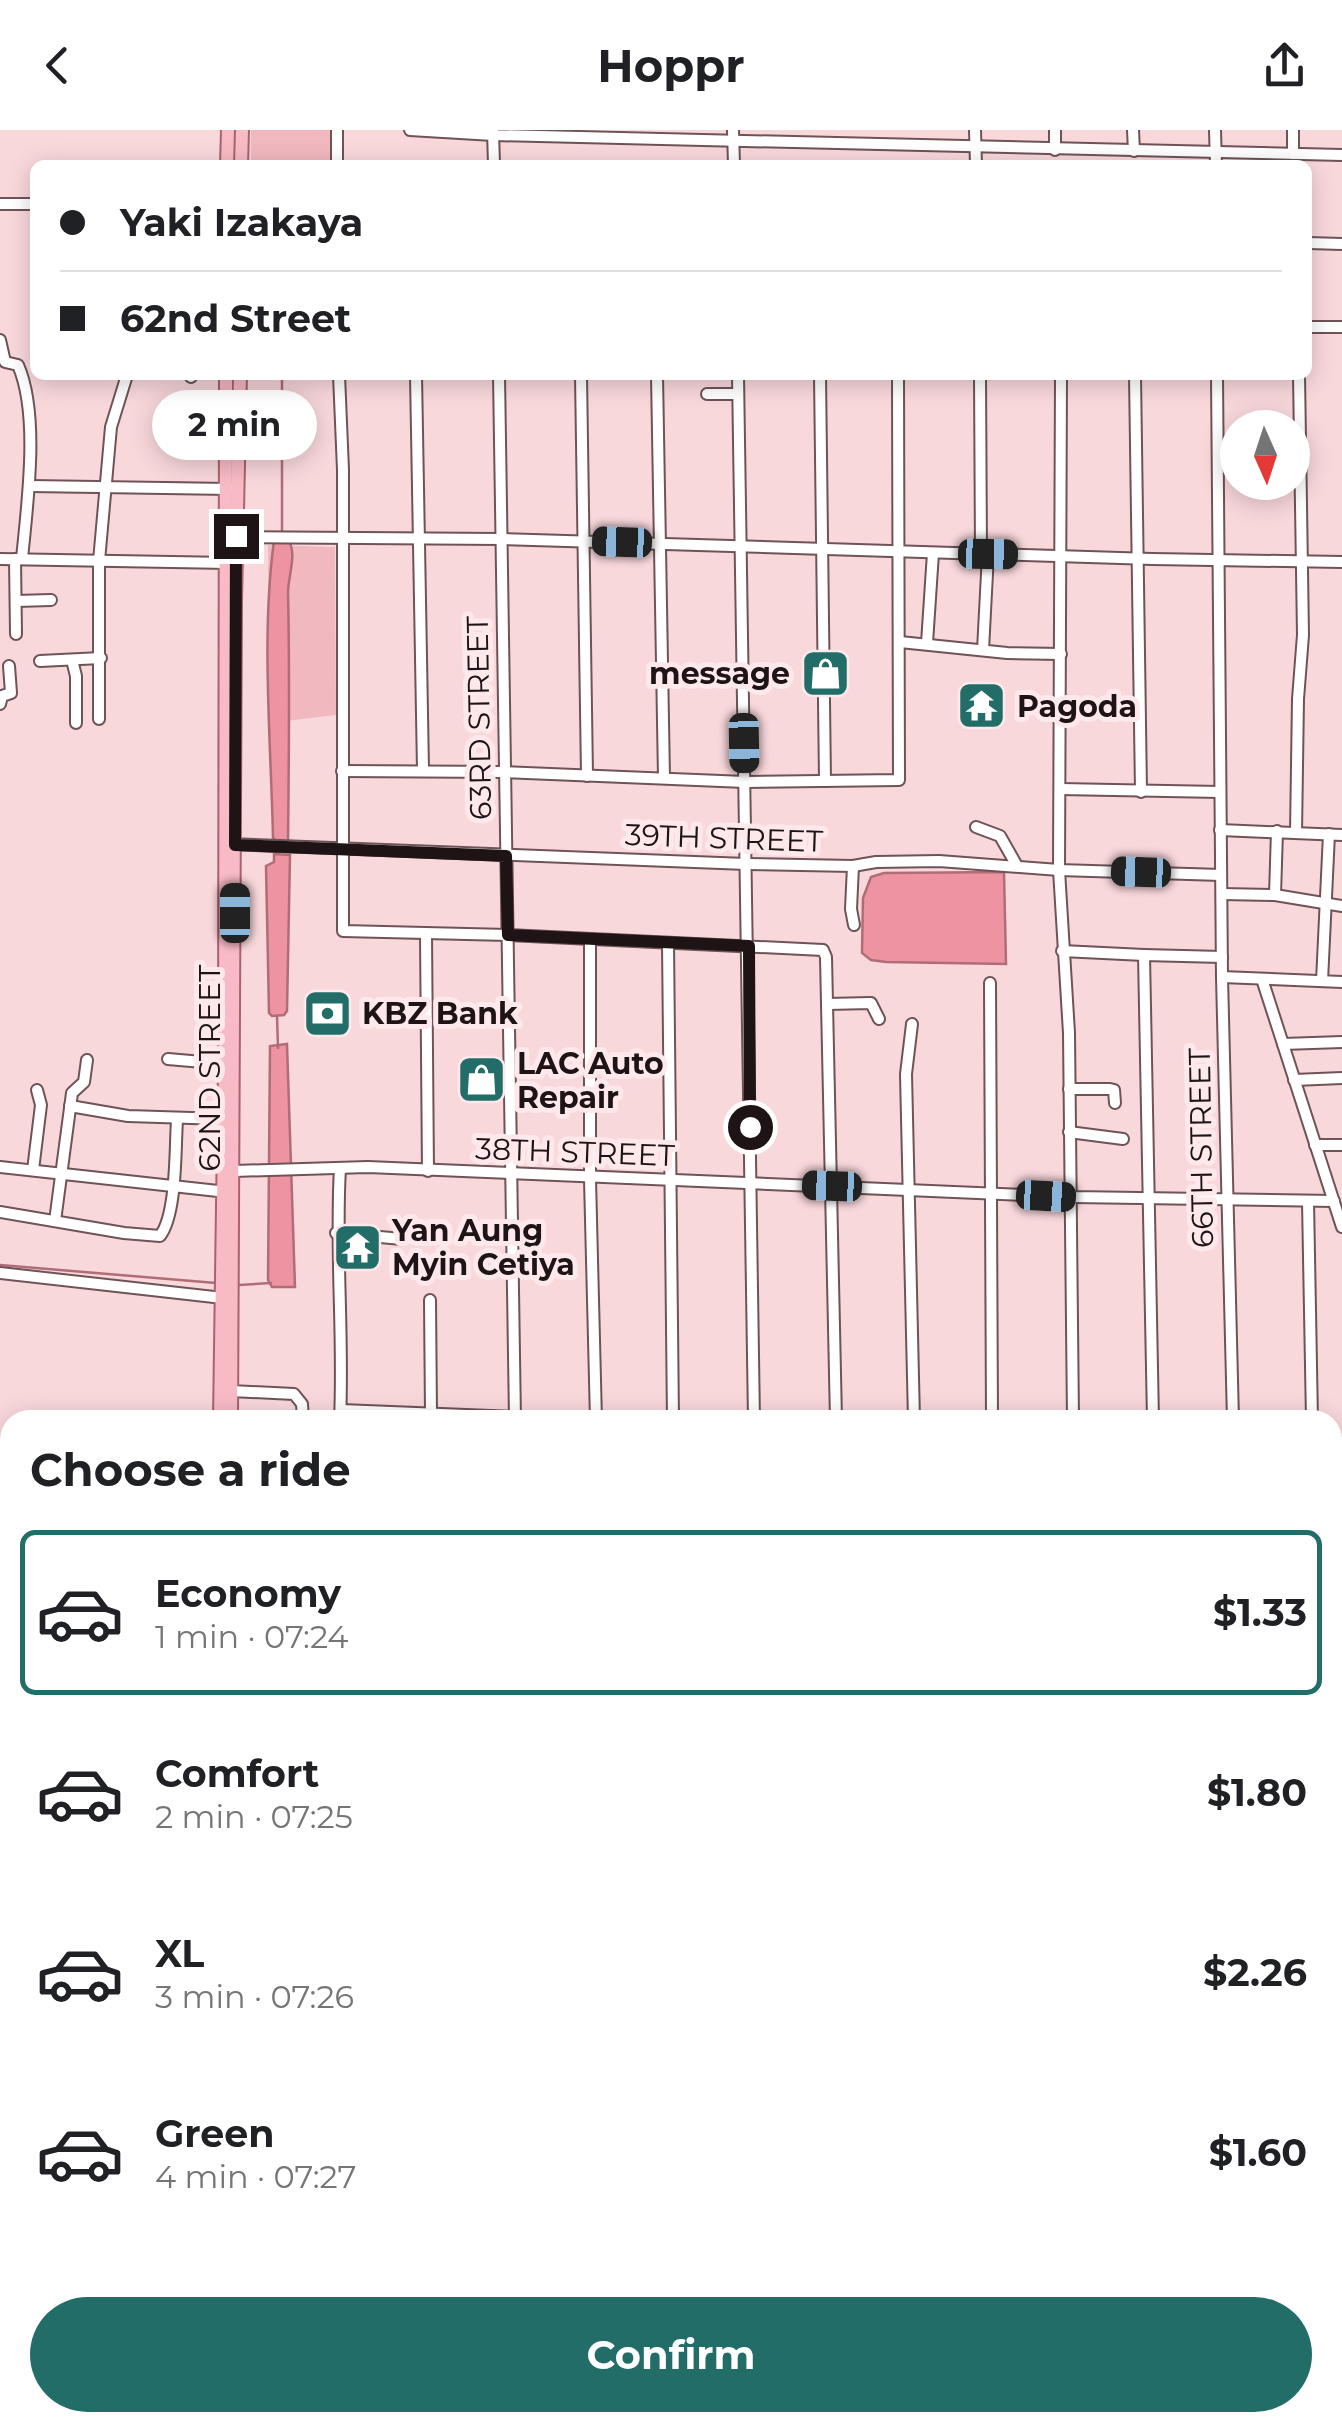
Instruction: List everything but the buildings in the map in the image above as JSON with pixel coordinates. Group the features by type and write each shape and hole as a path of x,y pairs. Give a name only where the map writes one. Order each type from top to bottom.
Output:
{"main road":[{"path":"227,160 228,130"},
{"path":"241,160 242,130"},
{"path":"226,380 230,489"},
{"path":"230,489 240,380"},
{"name":"62ND STREET","path":"228,1192 234,1171 230,489"},
{"name":"62ND STREET","path":"221,1410 227,1288 224,1119 230,844"},
{"name":"62ND STREET","path":"227,1288 231,1410"}],"street":[{"path":"337,130 337,160"},
{"path":"410,130 814,136 888,144 1134,151 1216,159 1342,155"},
{"path":"888,130 888,144"},
{"path":"975,130 976,160"},
{"path":"1055,130 1055,150"},
{"path":"1133,130 1134,151"},
{"path":"1215,130 1216,159"},
{"path":"1293,130 1294,154"},
{"path":"493,132 494,160"},
{"path":"0,204 30,204"},
{"path":"1312,243 1342,244"},
{"path":"1312,327 1342,327"},
{"path":"0,340 5,362 18,364 24,379 29,488 18,559 16,634"},
{"path":"99,720 100,561 111,427 125,380"},
{"path":"339,380 343,931 823,950 836,1410"},
{"path":"416,380 424,770"},
{"name":"63RD STREET","path":"499,380 514,1410"},
{"path":"581,380 587,776"},
{"path":"657,380 664,778"},
{"path":"738,380 754,1410"},
{"path":"820,380 825,782"},
{"path":"342,770 745,782 900,780 898,380"},
{"path":"980,380 985,554 983,650"},
{"path":"1061,380 1059,870 1068,994 1074,1410"},
{"path":"1135,380 1142,792"},
{"name":"66TH STREET","path":"1218,380 1222,977 1233,1410"},
{"path":"1296,833 1298,698 1303,655 1300,380"},
{"path":"707,394 738,394"},
{"path":"15,492 29,488 230,489"},
{"path":"230,537 501,539 1342,562"},
{"path":"927,643 933,552"},
{"path":"0,559 229,563"},
{"path":"16,601 52,600"},
{"path":"900,642 1060,654"},
{"path":"40,661 101,658"},
{"path":"72,660 76,723"},
{"path":"0,704 2,696 11,693 9,666"},
{"path":"1060,789 1220,792"},
{"path":"976,828 1000,836 1016,866"},
{"path":"1220,830 1342,834"},
{"path":"1275,896 1277,831"},
{"path":"1322,981 1329,834"},
{"name":"39TH STREET","path":"230,844 746,864 853,866 939,861 1059,870 1222,875"},
{"path":"853,866 854,925"},
{"path":"1222,894 1275,896 1342,906"},
{"path":"426,934 428,1171"},
{"path":"590,939 594,1410"},
{"path":"668,942 673,1410"},
{"path":"1062,951 1222,956"},
{"path":"1144,955 1154,1410"},
{"path":"1222,977 1342,982"},
{"path":"1262,979 1342,1227"},
{"path":"990,983 992,1410"},
{"path":"827,1004 871,1003 879,1019"},
{"path":"912,1024 906,1074 914,1410"},
{"path":"1283,1044 1342,1042"},
{"path":"168,1059 225,1064"},
{"path":"55,1221 72,1092 84,1082 87,1060"},
{"path":"1294,1080 1342,1078"},
{"path":"1070,1089 1114,1090 1116,1103"},
{"path":"33,1170 41,1106 37,1090"},
{"path":"70,1106 177,1120 224,1119"},
{"path":"0,1212 160,1236 166,1228 177,1120"},
{"path":"1069,1132 1123,1140"},
{"path":"1315,1146 1342,1144"},
{"path":"0,1167 228,1192"},
{"path":"340,1168 336,1233 342,1344 340,1410"},
{"name":"38TH STREET","path":"234,1171 340,1168 1073,1198 1334,1201"},
{"path":"1308,1201 1312,1410"},
{"path":"336,1233 402,1239"},
{"path":"0,1273 227,1288"},
{"path":"430,1300 431,1410"},
{"path":"232,1391 294,1394 302,1410"}],"shaded area":[{"path":"251,130 330,130 330,160 251,160"},
{"path":"274,541 289,541 292,553 288,593 288,842 273,838 267,651"},
{"path":"268,545 335,547 336,715 269,723"},
{"path":"274,854 290,855 287,1011 272,1016 266,866 274,862"},
{"path":"1004,872 1006,964 886,962 871,960 862,953 863,898 871,877 884,873"},
{"path":"287,1044 295,1287 272,1287 268,1280 270,1046"}],"waterway":[{"path":"282,380 282,533"},
{"path":"277,1016 278,1048"},
{"path":"0,1265 216,1283"},
{"path":"239,1285 271,1283"}],"place":[{"name":"message","path":"825,673"},
{"name":"Pagoda","path":"982,706"},
{"name":"KBZ Bank","path":"327,1013"},
{"name":"LAC Auto Repair","path":"482,1080"},
{"name":"Yan Aung Myin Cetiya","path":"357,1247"}],"route":[{"path":"236,536 235,845 506,856 508,935 749,946 750,1127"}]}
